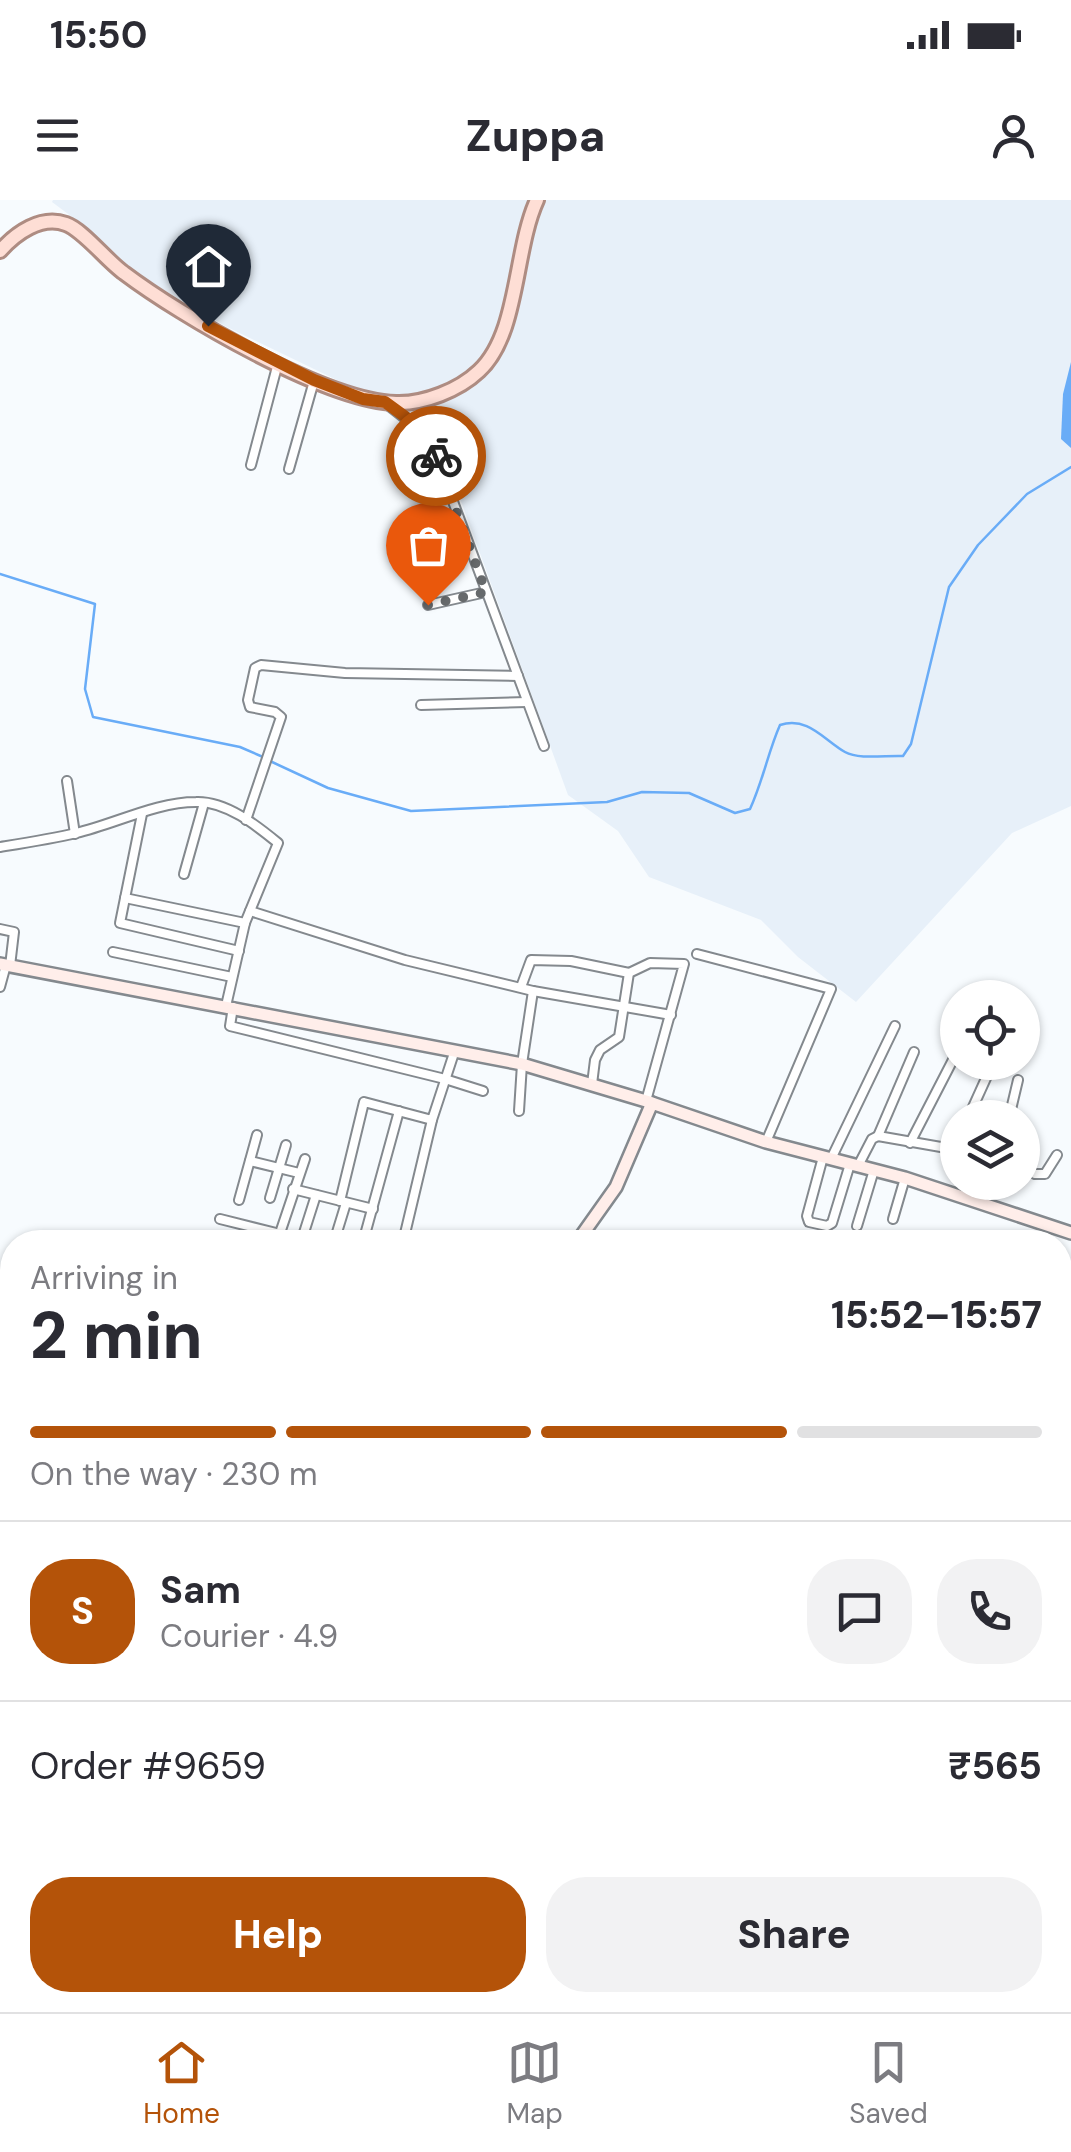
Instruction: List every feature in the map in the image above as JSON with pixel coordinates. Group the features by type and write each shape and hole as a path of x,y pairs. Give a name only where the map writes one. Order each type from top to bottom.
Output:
{"main road":[{"path":"0,251 12,238 42,222 68,224 122,272 173,306 278,363 363,399 400,404 444,394 480,370 502,338 522,244 537,200"},
{"path":"0,1497 0,1517"}],"street":[{"path":"251,466 278,363"},
{"path":"289,469 314,380"},
{"path":"385,402 429,437 544,746"},
{"path":"428,605 486,592"},
{"path":"246,820 281,716 250,707 254,668 262,665 345,674 518,676"},
{"path":"421,705 527,702"},
{"path":"67,781 75,834"},
{"path":"0,847 75,834 198,801 225,809 278,842 245,923 232,977 230,1026 445,1079 482,1092"},
{"path":"184,874 204,803"},
{"path":"142,814 120,923 239,950"},
{"path":"125,898 245,923"},
{"path":"250,911 405,960 533,991 672,1014"},
{"path":"0,929 14,932 0,987"},
{"path":"113,952 232,977"},
{"path":"697,954 831,989 766,1142"},
{"path":"521,988 531,960 571,961 629,973 650,963 684,964 649,1102 616,1187 586,1230"},
{"path":"5,965 522,1064 766,1142 905,1178 1059,1230"},
{"path":"592,1084 600,1050 619,1036 629,973"},
{"path":"519,1111 533,991"},
{"path":"896,1026 827,1158 806,1216 808,1222 832,1224 854,1165 872,1139 878,1136 940,1146"},
{"path":"407,1230 432,1120 455,1050"},
{"path":"878,1136 914,1052"},
{"path":"910,1143 943,1080"},
{"path":"1013,1100 1018,1080"},
{"path":"337,1230 364,1102 432,1120"},
{"path":"367,1230 399,1111"},
{"path":"239,1200 257,1134"},
{"path":"270,1198 286,1144"},
{"path":"1040,1174 1045,1174 1057,1154"},
{"path":"280,1230 305,1159"},
{"path":"250,1161 299,1174"},
{"path":"857,1226 874,1170"},
{"path":"893,1219 905,1178"},
{"path":"293,1189 373,1209"},
{"path":"305,1230 316,1195"},
{"path":"220,1219 254,1230"},
{"path":"446,2012 486,2012"}],"shaded area":[{"path":"53,200 1071,200 1071,806 1012,833 856,1002 798,957 761,920 649,877 618,831 568,795 434,427 225,326 135,273"}],"water":[{"path":"1071,362 1071,448 1061,439 1063,394"}],"waterway":[{"path":"270,761 328,788 411,811 607,802 642,792 689,793 735,813 750,809 780,725 807,726 851,754 903,756 911,744 949,587 978,545 1027,494 1071,467"},
{"path":"0,574 95,604 85,689 93,717 240,747 263,757"}],"way so far":[{"path":"428,605 486,592 436,456"}],"route":[{"path":"208,326 314,380 363,399 385,402 422,429 436,456"}]}
